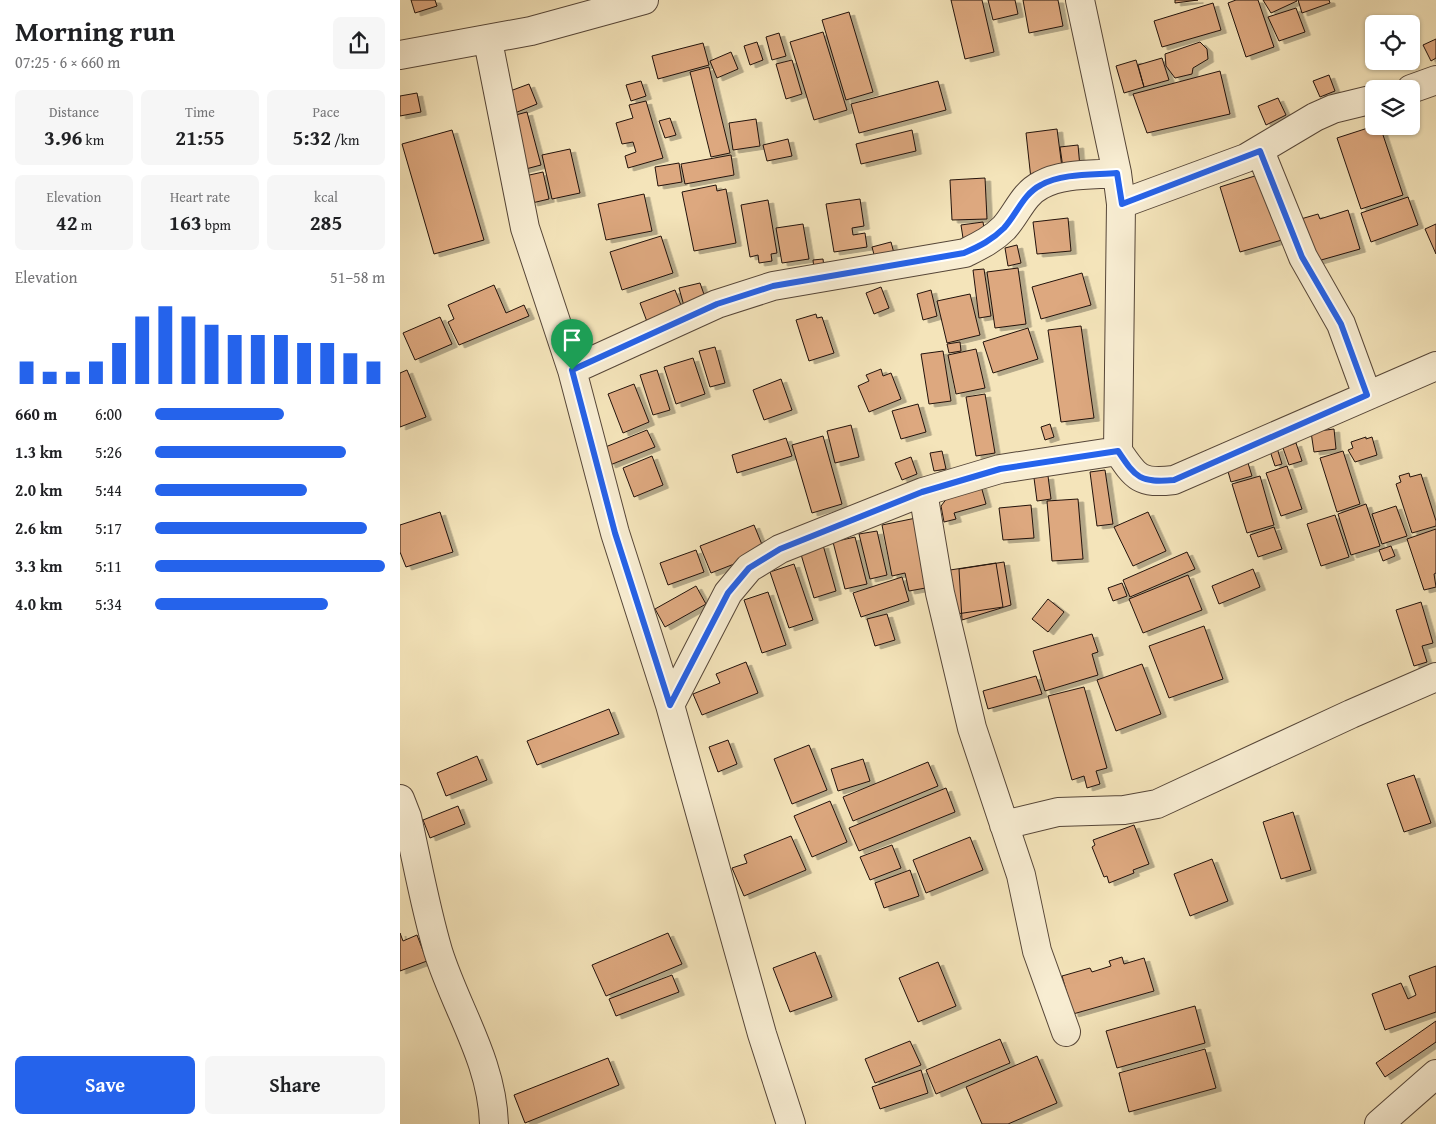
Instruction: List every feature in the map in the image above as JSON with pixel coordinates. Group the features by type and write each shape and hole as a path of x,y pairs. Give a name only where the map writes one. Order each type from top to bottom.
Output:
{"street":[{"path":"1080,0 1122,204 1118,451 1133,473 1152,482 1174,480 1436,366"},
{"path":"400,55 488,41 630,2"},
{"path":"488,41 525,228 572,370 615,533 670,705 762,1034 791,1124"},
{"path":"1420,86 1436,80"},
{"path":"1122,204 1260,151 1315,117 1365,101"},
{"path":"1260,151 1302,257 1341,324 1367,395"},
{"path":"572,370 717,304 773,286 964,253 986,244 1004,228 1028,194 1041,184 1057,179 1117,173"},
{"path":"670,705 728,593 749,568 780,549 922,492 1000,469 1118,451"},
{"path":"922,492 940,593 972,728 1021,875 1037,951 1066,1032"},
{"path":"1004,825 1058,812 1124,810 1157,804 1351,714 1436,677"},
{"path":"400,799 407,817 438,951 474,1036 493,1103 494,1124"},
{"path":"1379,1124 1436,1074"}],"building":[{"path":"411,0 435,0 437,6 415,13"},
{"path":"951,0 982,0 994,52 965,59"},
{"path":"988,0 1015,0 1018,14 993,20"},
{"path":"1023,0 1058,0 1063,26 1029,33"},
{"path":"1175,0 1198,0 1175,3"},
{"path":"1236,0 1258,0 1274,47 1246,57 1228,3"},
{"path":"1263,0 1297,0 1297,1 1271,13"},
{"path":"1298,0 1329,0 1330,3 1302,13"},
{"path":"1213,3 1221,30 1162,47 1154,21"},
{"path":"1296,8 1305,32 1279,41 1268,17"},
{"path":"849,12 873,92 846,100 822,20"},
{"path":"823,32 847,110 814,120 790,42"},
{"path":"779,33 786,56 772,60 766,37"},
{"path":"1436,39 1436,58 1431,61 1423,45"},
{"path":"757,42 763,60 750,65 744,46"},
{"path":"1200,42 1207,49 1208,59 1193,68 1192,74 1175,78 1166,66 1165,54"},
{"path":"703,43 709,65 658,79 652,56"},
{"path":"731,52 738,69 717,78 710,61"},
{"path":"1162,58 1169,80 1144,87 1138,65"},
{"path":"792,60 802,94 786,99 776,64"},
{"path":"1136,60 1144,87 1124,93 1116,66"},
{"path":"709,67 730,153 711,157 690,72"},
{"path":"1220,71 1230,114 1147,133 1133,94"},
{"path":"1329,75 1335,91 1320,97 1313,81"},
{"path":"641,81 646,96 631,101 626,85"},
{"path":"938,81 946,110 859,133 851,104"},
{"path":"529,84 537,104 510,115 502,94"},
{"path":"417,93 421,112 400,116 400,96"},
{"path":"1278,98 1286,115 1266,125 1258,106"},
{"path":"646,101 663,158 628,168 625,156 636,152 633,142 622,144 616,123 633,118 629,105"},
{"path":"527,112 541,165 522,170 508,117"},
{"path":"670,118 676,135 665,138 659,121"},
{"path":"756,119 760,146 733,150 729,123"},
{"path":"1057,129 1063,175 1031,179 1026,133"},
{"path":"1365,129 1365,135 1383,135 1403,195 1361,209 1337,138"},
{"path":"452,130 484,240 434,254 402,144"},
{"path":"912,130 916,151 861,164 856,144"},
{"path":"788,139 792,156 767,161 763,145"},
{"path":"1078,145 1080,167 1063,168 1060,147"},
{"path":"570,149 580,193 552,199 542,155"},
{"path":"731,155 734,175 685,184 681,164"},
{"path":"679,163 682,182 658,186 655,167"},
{"path":"543,172 549,199 532,203 525,176"},
{"path":"1261,174 1282,240 1240,252 1220,187"},
{"path":"985,178 987,219 952,220 950,180"},
{"path":"716,185 717,191 726,189 736,243 694,251 682,192"},
{"path":"644,194 652,231 606,240 598,204"},
{"path":"1408,197 1418,225 1371,242 1361,213"},
{"path":"860,199 864,226 852,228 853,235 865,233 867,247 834,252 826,204"},
{"path":"768,200 777,253 771,254 772,261 759,263 758,255 750,257 741,205"},
{"path":"1348,210 1360,249 1307,264 1294,221 1318,214 1320,219"},
{"path":"1068,218 1071,251 1037,254 1033,222"},
{"path":"983,222 985,235 963,238 961,225"},
{"path":"803,224 809,259 782,263 776,228"},
{"path":"1436,224 1436,254 1425,229"},
{"path":"661,236 673,273 622,290 610,252"},
{"path":"891,242 895,257 876,262 872,247"},
{"path":"1017,245 1021,263 1008,266 1005,248"},
{"path":"823,259 825,275 815,277 813,260"},
{"path":"1018,268 1026,324 995,328 987,272"},
{"path":"984,269 991,316 979,318 973,270"},
{"path":"1082,273 1091,305 1041,319 1032,287"},
{"path":"700,283 706,300 684,306 679,288"},
{"path":"494,285 506,313 524,305 529,316 459,345 448,322 454,319 448,305"},
{"path":"881,287 889,308 874,314 866,293"},
{"path":"675,290 684,313 649,327 640,303"},
{"path":"931,290 937,316 923,320 917,294"},
{"path":"970,294 980,335 947,343 937,301"},
{"path":"816,314 817,318 822,317 834,353 809,361 796,320"},
{"path":"440,317 452,344 415,360 403,333"},
{"path":"1081,326 1094,418 1061,422 1048,330"},
{"path":"1028,328 1038,359 993,373 983,342"},
{"path":"960,342 961,351 949,353 947,344"},
{"path":"715,347 725,383 710,387 699,351"},
{"path":"976,349 985,388 956,394 948,355"},
{"path":"943,351 951,401 929,404 921,354"},
{"path":"693,358 705,394 676,404 664,367"},
{"path":"881,369 883,376 891,373 901,399 869,412 858,386 869,381 866,375"},
{"path":"407,370 426,417 400,427 400,373"},
{"path":"657,370 670,410 653,415 640,375"},
{"path":"781,379 792,410 764,420 753,390"},
{"path":"634,384 649,422 623,433 608,394"},
{"path":"985,394 995,453 976,456 966,397"},
{"path":"918,404 926,432 901,439 892,411"},
{"path":"1050,424 1054,437 1045,440 1041,427"},
{"path":"851,425 859,457 835,463 827,431"},
{"path":"1334,429 1336,449 1314,452 1311,432"},
{"path":"647,430 655,447 610,465 603,448"},
{"path":"823,436 842,504 812,513 792,445"},
{"path":"1366,437 1366,439 1372,437 1377,455 1355,462 1348,450 1353,448 1351,442"},
{"path":"786,438 792,456 737,473 732,455"},
{"path":"1296,443 1302,461 1289,465 1283,448"},
{"path":"1277,448 1282,464 1275,466 1270,451"},
{"path":"942,451 946,469 934,471 930,453"},
{"path":"1343,451 1360,504 1337,512 1320,458"},
{"path":"652,456 663,485 634,497 623,468"},
{"path":"911,457 917,474 902,480 895,463"},
{"path":"1248,463 1252,476 1231,482 1227,468"},
{"path":"1287,466 1302,509 1281,516 1266,473"},
{"path":"1105,470 1113,524 1097,526 1090,472"},
{"path":"1409,473 1410,477 1421,474 1436,521 1436,526 1412,533 1396,484 1401,482 1399,476"},
{"path":"1048,476 1051,499 1037,501 1034,478"},
{"path":"1260,476 1274,525 1247,533 1232,484"},
{"path":"981,486 986,504 954,513 956,519 944,522 941,506 948,497"},
{"path":"1078,499 1083,559 1052,561 1047,501"},
{"path":"1366,504 1380,546 1351,555 1338,514"},
{"path":"1031,505 1034,538 1003,540 999,508"},
{"path":"1396,506 1407,536 1382,544 1372,514"},
{"path":"440,512 453,552 406,567 400,552 400,525"},
{"path":"1148,512 1166,551 1133,566 1114,527"},
{"path":"1335,515 1349,557 1321,566 1307,524"},
{"path":"916,518 931,587 909,591 905,573 892,576 882,525"},
{"path":"754,525 765,552 711,573 700,546"},
{"path":"1274,527 1282,549 1258,557 1250,535"},
{"path":"1436,529 1436,573 1434,574 1436,587 1424,590 1407,539"},
{"path":"877,531 887,575 870,579 859,534"},
{"path":"855,537 867,584 845,589 833,542"},
{"path":"823,545 836,591 814,598 800,551"},
{"path":"1391,546 1395,556 1383,561 1379,550"},
{"path":"696,550 704,572 668,585 660,563"},
{"path":"1187,552 1195,569 1130,597 1123,580"},
{"path":"1004,562 1011,605 962,620 959,569"},
{"path":"996,563 1003,607 957,614 950,570"},
{"path":"794,564 813,620 789,628 770,572"},
{"path":"1253,569 1260,587 1219,604 1212,586"},
{"path":"1188,575 1202,610 1143,633 1129,599"},
{"path":"902,577 909,601 861,617 853,593"},
{"path":"1122,583 1127,596 1113,601 1108,588"},
{"path":"696,586 706,604 665,627 655,609"},
{"path":"768,592 786,645 762,653 744,600"},
{"path":"1048,599 1064,612 1048,632 1032,619"},
{"path":"1421,602 1433,643 1422,646 1427,662 1414,666 1396,610"},
{"path":"887,614 895,640 875,646 867,619"},
{"path":"1204,626 1223,679 1169,698 1149,646"},
{"path":"1092,634 1098,652 1092,654 1098,675 1045,691 1033,651"},
{"path":"746,662 758,693 702,715 693,694 720,683 716,674"},
{"path":"1142,664 1161,714 1116,731 1097,680"},
{"path":"1036,676 1042,694 988,709 983,691"},
{"path":"1084,687 1107,768 1096,771 1100,784 1087,788 1084,776 1072,780 1048,696"},
{"path":"609,709 619,734 537,765 527,741"},
{"path":"728,740 737,764 718,772 709,747"},
{"path":"809,745 827,790 792,804 774,759"},
{"path":"477,756 487,780 446,796 437,773"},
{"path":"863,759 870,781 838,791 831,769"},
{"path":"928,762 938,786 853,821 843,797"},
{"path":"1414,775 1431,823 1404,832 1387,784"},
{"path":"946,788 955,812 859,851 849,828"},
{"path":"830,801 847,842 812,857 794,816"},
{"path":"458,806 465,824 430,838 423,820"},
{"path":"1293,812 1311,870 1281,879 1263,822"},
{"path":"1134,825 1149,864 1133,870 1134,873 1109,883 1107,876 1104,877 1092,847 1095,845 1093,840"},
{"path":"791,836 806,870 744,896 732,868 747,863 744,855"},
{"path":"970,837 983,870 926,893 913,860"},
{"path":"892,845 901,868 870,880 860,857"},
{"path":"1212,859 1228,901 1190,916 1174,874"},
{"path":"910,870 919,896 884,908 875,883"},
{"path":"400,933 403,941 417,935 427,961 400,971"},
{"path":"668,933 682,964 606,996 592,965"},
{"path":"815,952 832,997 790,1012 773,968"},
{"path":"1122,957 1124,964 1144,958 1154,991 1073,1014 1062,976 1090,968 1092,972 1111,966 1109,961"},
{"path":"938,962 956,1006 918,1022 899,978"},
{"path":"1436,966 1436,1012 1385,1030 1372,994 1401,983 1408,999 1416,995 1409,976"},
{"path":"672,975 679,992 616,1016 609,999"},
{"path":"1195,1006 1205,1043 1117,1068 1106,1031"},
{"path":"1436,1021 1436,1042 1385,1077 1376,1063"},
{"path":"1000,1039 1010,1063 936,1094 926,1070"},
{"path":"910,1041 921,1065 875,1083 865,1059"},
{"path":"1205,1049 1216,1088 1129,1112 1119,1073"},
{"path":"1037,1056 1057,1103 1008,1124 982,1124 966,1087"},
{"path":"608,1058 619,1085 525,1123 514,1095"},
{"path":"921,1070 928,1093 880,1109 872,1087"}],"route":[{"path":"1260,151 1302,257 1341,324 1367,395 1174,480 1152,482 1133,473 1118,451 1000,469 922,492 780,549 749,568 728,593 670,705 615,533 572,370 717,304 773,286 964,253 986,244 1004,228 1028,194 1041,184 1057,179 1117,173 1122,204 1246,158 1260,151"}]}
